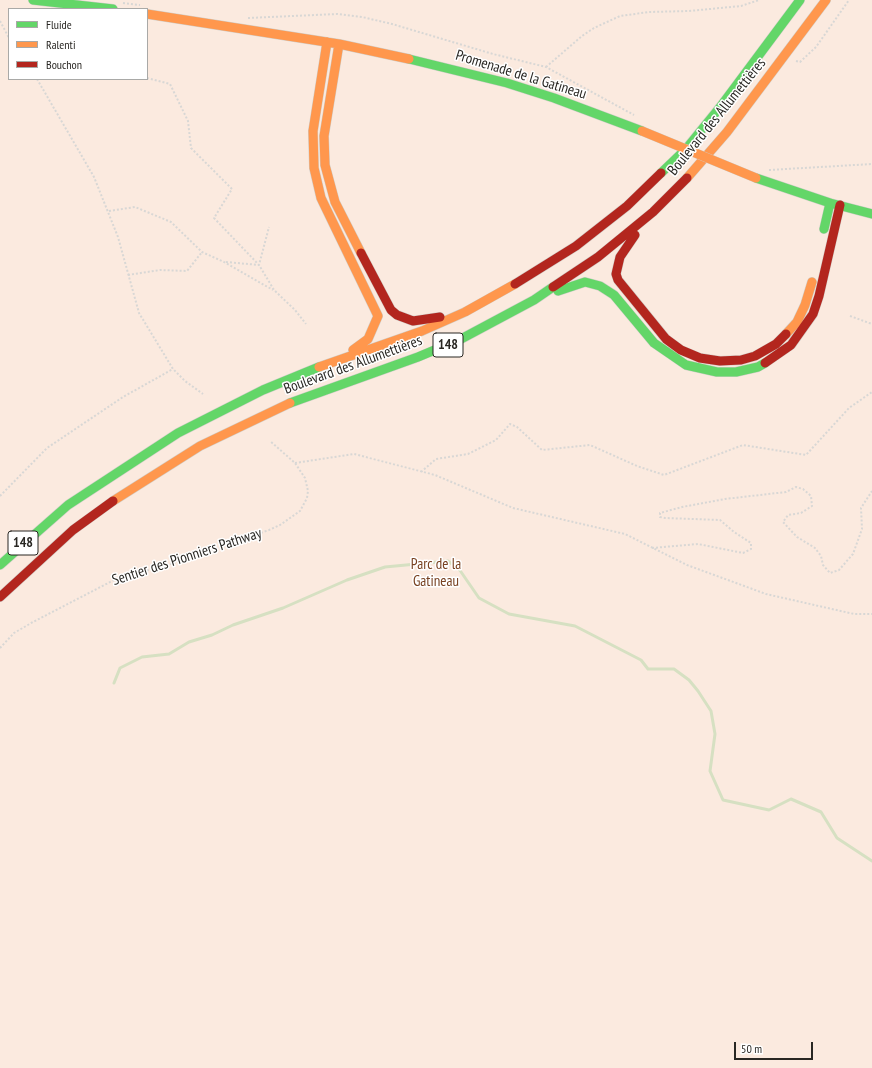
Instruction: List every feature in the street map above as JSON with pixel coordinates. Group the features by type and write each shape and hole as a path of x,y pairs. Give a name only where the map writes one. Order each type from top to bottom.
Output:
{"main road":[{"path":"33,0 116,6"},
{"name":"Boulevard des Allumettières","path":"0,565 68,505 162,443 243,400 331,362 422,331 465,312 501,293 551,262 602,226 648,187 677,158 704,127 800,0"},
{"name":"Boulevard des Allumettières","path":"0,597 73,530 125,492 200,446 265,414 296,401 442,348 485,327 534,300 598,257 653,212 690,175 727,132 826,0"},
{"name":"Promenade de la Gatineau","path":"148,14 339,44 426,62 494,79 554,98 642,131 756,178 830,203 872,214"},
{"path":"327,42 313,131 312,150 314,168 321,198 352,259 378,316 376,324 368,339 361,346 331,362"},
{"path":"339,44 324,136 325,165 335,202 391,310 397,315 413,321 465,312"},
{"path":"822,239 830,203"},
{"path":"534,300 576,284 593,283 614,295 654,343 682,363 717,372 736,372 752,368 783,352 798,337 809,321 819,296 840,205"},
{"path":"653,212 623,250 617,266 616,274 623,287 660,333 673,345 691,355 720,361 741,360 755,356 776,344 791,329 802,313 814,276"}],"path":[{"path":"546,67 582,36 594,28 620,16 649,12 689,11 741,6 759,0"},
{"path":"782,60 800,62 816,47 849,0"},
{"path":"116,6 142,5"},
{"path":"245,18 337,14 362,17 392,24 493,54 546,67 636,116"},
{"path":"0,21 8,36"},
{"path":"148,78 170,84 188,121 191,148 232,189 214,218 259,265 274,290"},
{"path":"38,80 94,177 108,211 139,313 173,369 185,381 203,394"},
{"path":"765,169 786,170 872,164"},
{"path":"108,211 135,207 171,222 202,252 224,262 274,290 295,310 306,324"},
{"path":"259,265 269,226"},
{"path":"128,275 160,270 187,271 202,252"},
{"path":"224,262 259,265"},
{"path":"850,316 872,324"},
{"path":"0,496 47,448 123,397 173,369"},
{"path":"421,472 436,459 468,454 496,440 510,424 517,427 542,450 590,445 637,466 664,475 743,445 806,455 849,408 872,392"},
{"name":"Sentier des Pionniers Pathway","path":"0,648 14,633 114,580 177,562 280,525 300,511 307,498 308,486 295,463 270,441"},
{"path":"295,463 354,454 435,476 513,508 625,534 687,565 766,594 854,614 872,614"},
{"path":"652,548 698,544 743,553 751,549 751,543 734,532 720,520 665,518 660,517 660,513 682,507 786,492 796,487 803,489 811,496 812,506 801,513 788,515 783,522 797,537 816,548 821,556 823,565 830,573 839,570 853,554 862,529 861,508 872,491"}],"green space":[{"name":"Parc de la Gatineau","path":"0,0 872,0 872,1068 0,1068"}],"waterway":[{"path":"114,683 120,668 142,657 169,654 189,642 212,635 233,625 283,608 347,580 385,567 448,561 459,569 479,598 509,614 575,626 641,660 648,669 674,669 689,680 711,711 715,734 710,771 723,800 769,810 791,799 821,812 837,838 872,861"}],"traffic: fast":[{"path":"33,0 104,8"},
{"path":"661,173 686,149 721,106 800,0"},
{"path":"409,59 507,83 554,98 642,131"},
{"path":"756,178 830,203 872,214"},
{"path":"824,229 830,203"},
{"path":"558,291 585,282 600,286 614,295 654,343 686,365 717,372 736,372 758,367 765,363"},
{"path":"290,403 418,357 461,339 534,300 553,287"},
{"path":"0,565 68,505 178,433 263,390 319,367"}],"traffic: slow":[{"path":"687,178 727,132 826,0"},
{"path":"148,14 339,44 409,59"},
{"path":"327,42 313,131 314,168 321,198 378,316 368,339 353,350"},
{"path":"339,44 324,136 325,165 335,202 361,253"},
{"path":"642,131 756,178"},
{"path":"786,334 797,322 805,305 812,282"},
{"path":"319,367 422,331 465,312 515,284"},
{"path":"113,501 200,446 290,403"}],"traffic: jam":[{"path":"515,284 576,246 627,206 661,173"},
{"path":"553,287 598,257 653,212 687,178"},
{"path":"765,363 791,345 813,314 819,296 840,205"},
{"path":"635,235 620,257 616,274 618,280 666,339 681,350 700,358 720,361 741,360 755,356 776,344 786,334"},
{"path":"361,253 391,310 397,315 413,321 440,317"},
{"path":"0,597 73,530 113,501"}]}
